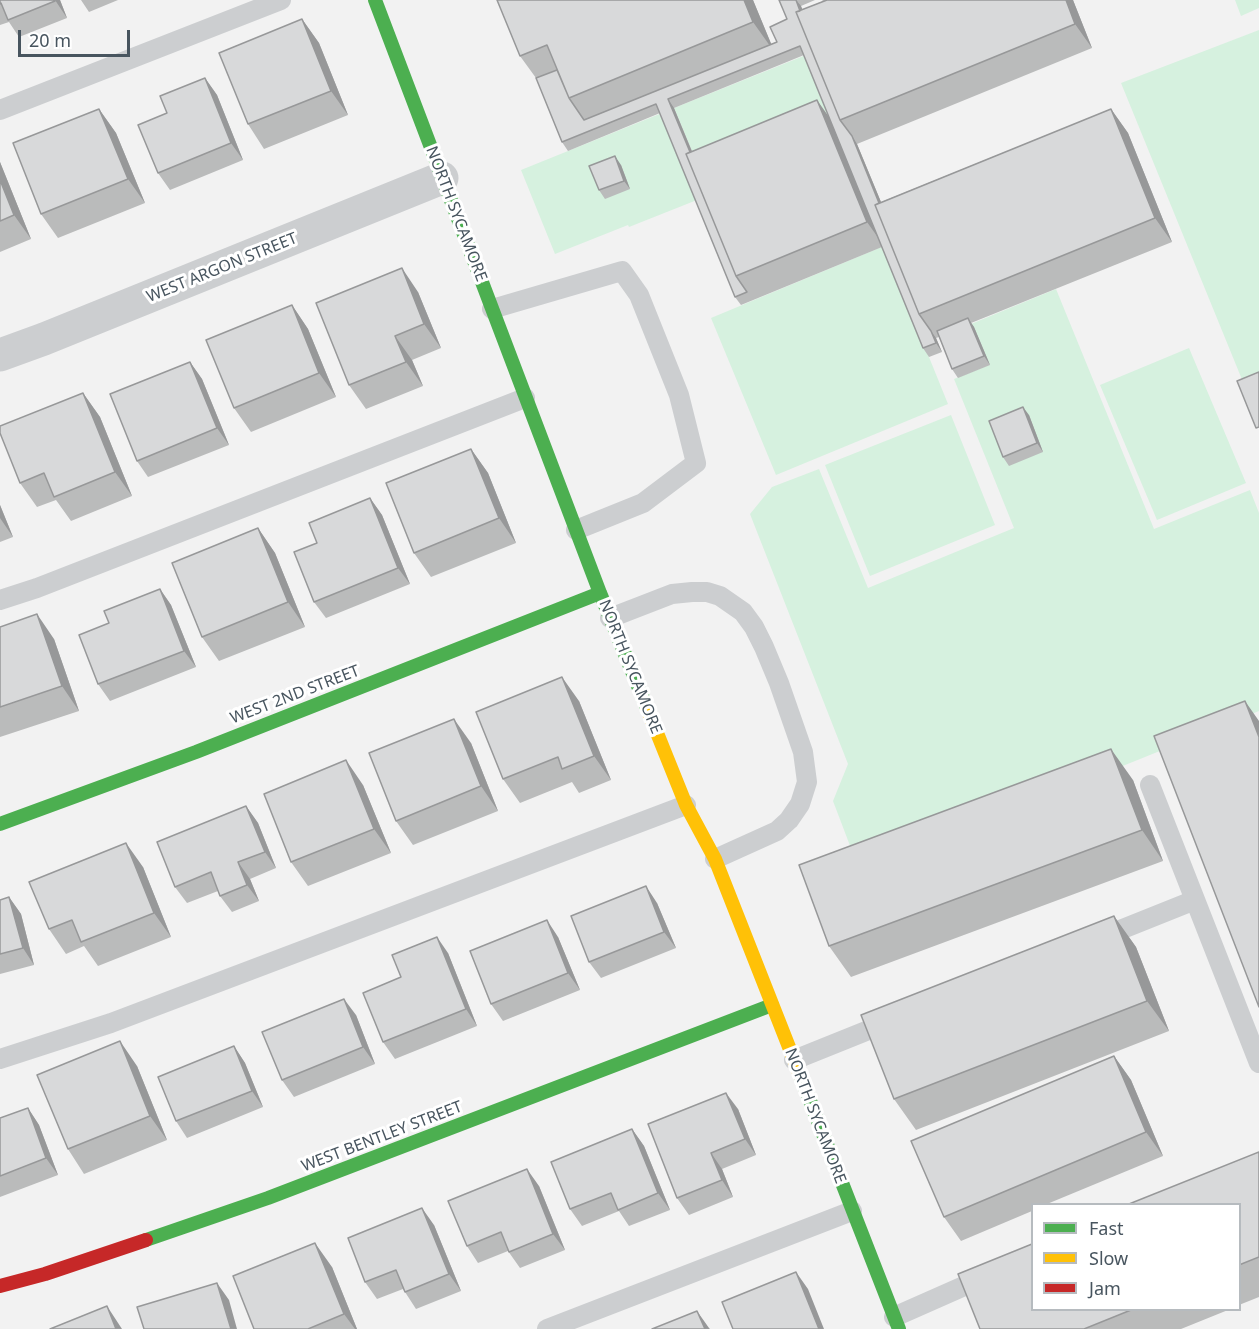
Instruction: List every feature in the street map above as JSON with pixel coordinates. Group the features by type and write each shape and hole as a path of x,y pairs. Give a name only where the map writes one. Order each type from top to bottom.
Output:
{"street":[{"name":"NORTH SYCAMORE","path":"375,0 600,593 686,805 715,859 896,1323"},
{"name":"WEST ARGON STREET","path":"0,354 44,339 442,178"},
{"name":"WEST 2ND STREET","path":"0,824 196,752 600,593"},
{"name":"WEST BENTLEY STREET","path":"0,1286 45,1274 268,1198 772,1005"}],"lane":[{"path":"0,110 281,0"},
{"path":"492,309 621,270 639,295 679,395 696,463 643,503 576,530"},
{"path":"0,600 47,584 525,398"},
{"path":"610,618 672,594 707,592 720,596 743,612 764,647 803,752 807,782 800,804 789,820 777,831 715,859"},
{"path":"1150,785 1259,1063"},
{"path":"0,1059 111,1023 686,805"},
{"path":"1085,944 1195,900"},
{"path":"794,1060 909,1014"},
{"path":"547,1329 852,1211"},
{"path":"896,1323 1031,1257"}],"green space":[{"path":"1235,0 1259,0 1259,8 1241,16"},
{"path":"1259,30 1259,385 1243,382 1121,83"},
{"path":"806,55 834,124 703,178 674,108"},
{"path":"662,113 697,200 555,254 521,170"},
{"path":"884,246 948,404 776,475 711,318"},
{"path":"1056,289 1154,529 1250,490 1259,513 1259,711 860,872 833,801 848,764 750,514 772,487 819,469 868,588 1014,528 954,379 989,365 971,324"},
{"path":"1189,348 1246,483 1157,520 1100,385"},
{"path":"951,415 995,525 870,576 825,465"}],"building":[{"path":"0,0 55,0 55,1 8,20"},
{"path":"497,0 744,0 753,22 569,98 547,45 520,56"},
{"path":"779,0 796,0 800,11 796,12 840,120 852,136 879,203 875,205 919,314 936,343 923,348 800,46 668,99 690,152 686,154 736,276 747,292 735,297 656,104 562,142 536,78 557,70 569,98 584,120 777,42 770,27 787,19"},
{"path":"827,0 1066,0 1075,24 840,120 796,12"},
{"path":"302,19 331,91 248,124 219,53"},
{"path":"205,78 231,143 158,173 138,125 167,113 160,96"},
{"path":"817,100 867,222 736,276 686,154"},
{"path":"99,109 128,179 41,214 13,143"},
{"path":"1111,109 1155,218 919,314 875,205"},
{"path":"615,156 624,181 599,190 589,166"},
{"path":"0,180 14,215 0,221"},
{"path":"402,268 424,324 395,336 406,362 349,385 316,303"},
{"path":"292,305 319,373 234,408 206,340"},
{"path":"968,318 984,356 952,369 937,331"},
{"path":"190,362 217,428 137,461 110,394"},
{"path":"1259,372 1259,427 1256,428 1237,381"},
{"path":"83,393 115,472 54,497 44,473 20,483 0,433 0,426"},
{"path":"1023,407 1037,443 1003,457 989,421"},
{"path":"471,449 499,518 414,553 386,483"},
{"path":"370,498 398,568 314,602 294,552 317,543 309,523"},
{"path":"258,528 288,602 202,637 172,563"},
{"path":"160,589 184,651 98,684 79,635 109,623 104,611"},
{"path":"37,614 62,686 0,707 0,627"},
{"path":"562,677 594,756 562,769 558,757 503,779 476,712"},
{"path":"1245,701 1259,737 1259,1007 1154,736"},
{"path":"454,719 481,786 396,821 369,753"},
{"path":"1111,749 1142,830 829,946 799,865"},
{"path":"346,760 374,829 291,862 264,794"},
{"path":"246,806 265,852 238,862 247,885 220,896 211,872 175,887 157,842"},
{"path":"126,843 154,913 81,942 72,920 49,929 29,882"},
{"path":"646,886 664,932 589,962 571,916"},
{"path":"9,897 23,948 0,954 0,900"},
{"path":"1114,916 1147,1001 894,1099 861,1015"},
{"path":"547,920 568,973 491,1004 470,951"},
{"path":"437,937 466,1009 383,1042 363,993 401,977 392,955"},
{"path":"344,999 363,1047 282,1080 262,1032"},
{"path":"120,1041 150,1116 68,1149 37,1075"},
{"path":"234,1046 252,1091 176,1121 158,1077"},
{"path":"1114,1056 1146,1132 944,1217 911,1141"},
{"path":"726,1093 745,1139 711,1153 722,1180 677,1198 648,1124"},
{"path":"28,1108 46,1158 0,1176 0,1118"},
{"path":"632,1129 658,1193 618,1210 611,1193 570,1209 551,1162"},
{"path":"1259,1152 1259,1257 1241,1264 1241,1203 1132,1203"},
{"path":"527,1169 553,1234 509,1252 501,1232 467,1246 448,1201"},
{"path":"422,1208 449,1274 405,1292 396,1270 365,1282 348,1238"},
{"path":"315,1243 344,1314 308,1329 254,1329 233,1276"},
{"path":"1031,1244 1031,1311 1129,1311 1084,1329 980,1329 958,1274"},
{"path":"796,1272 819,1329 733,1329 722,1302"},
{"path":"217,1283 231,1329 144,1329 137,1307"},
{"path":"107,1306 116,1329 50,1329"},
{"path":"697,1311 705,1329 652,1329"}],"traffic: fast":[{"path":"375,0 600,593 647,708"},
{"path":"0,824 196,752 600,593"},
{"path":"146,1240 268,1198 772,1005"},
{"path":"800,1075 899,1329"}],"traffic: slow":[{"path":"647,708 686,805 715,859 800,1075"}],"traffic: jam":[{"path":"0,1286 45,1274 146,1240"}]}
